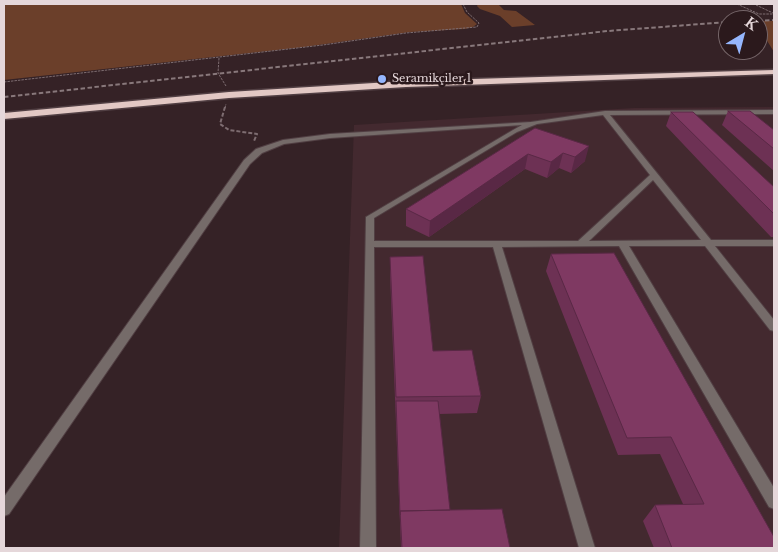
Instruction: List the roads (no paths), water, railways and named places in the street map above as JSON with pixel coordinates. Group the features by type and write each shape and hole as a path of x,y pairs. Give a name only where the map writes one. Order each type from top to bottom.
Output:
{"highway":[{"path":"4,108 409,77 774,66"},
{"path":"4,116 229,92 406,84 774,72"}],"street":[{"path":"4,509 247,162 259,151 283,142 330,136 394,130 536,122 605,113 774,112"},
{"path":"605,113 774,327"},
{"path":"693,113 700,119"},
{"path":"368,548 370,217 515,131 536,122"},
{"path":"580,244 654,174"},
{"path":"622,243 774,502"},
{"path":"370,244 774,243"},
{"path":"497,244 587,548"}],"railway":[{"path":"768,20 774,20"},
{"path":"4,97 608,31 718,23"}],"place":[{"name":"Seramikçiler 1","path":"382,79"}]}
